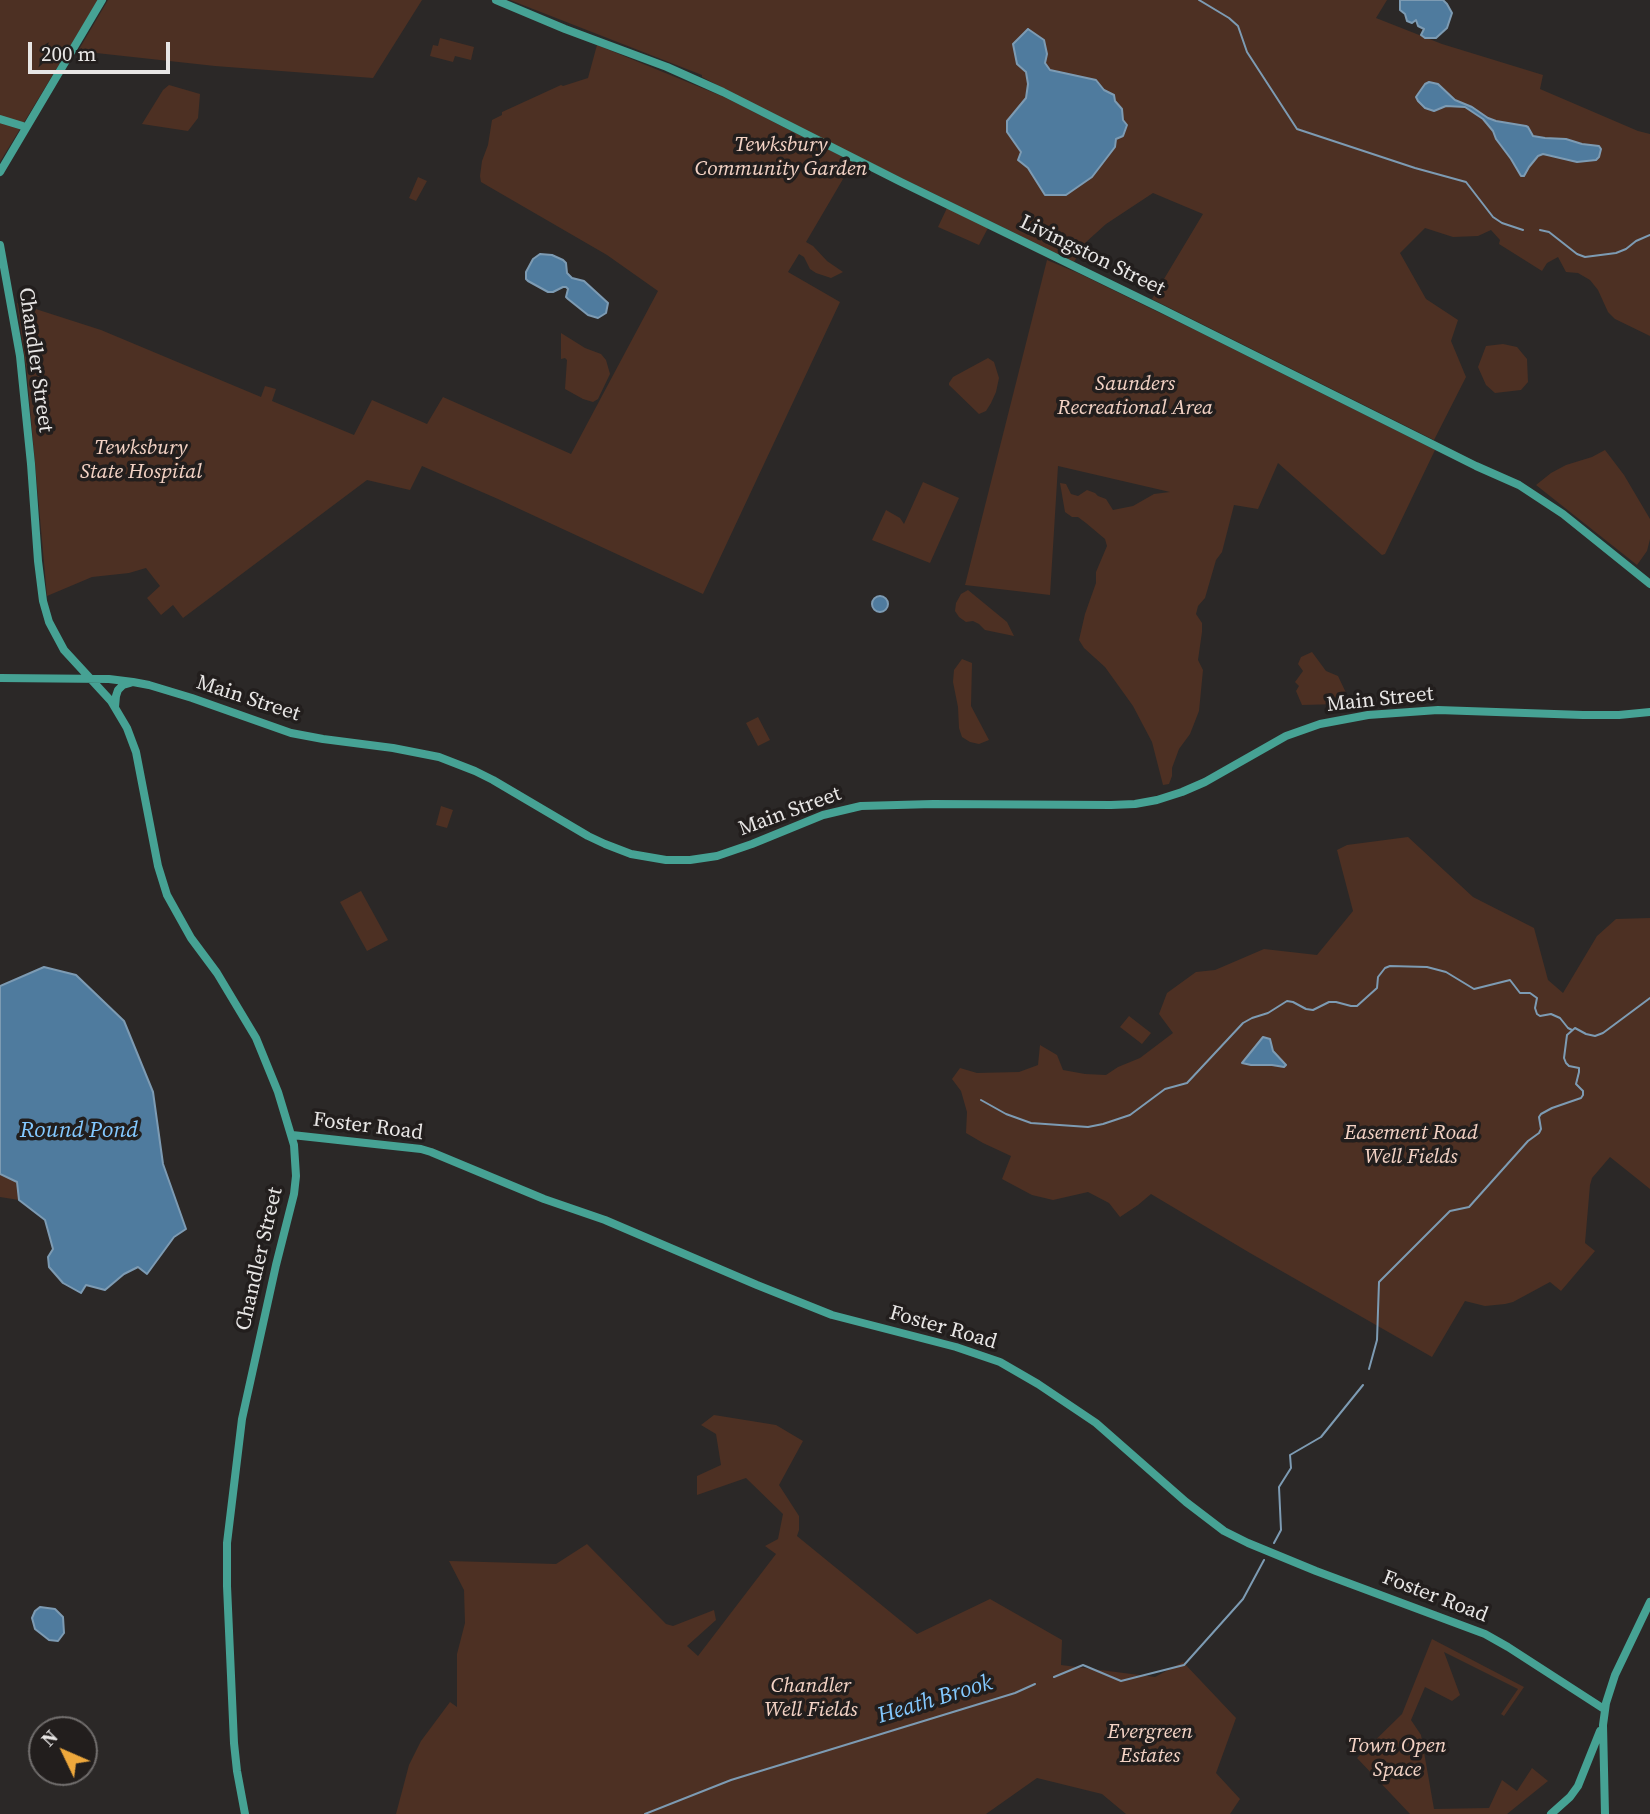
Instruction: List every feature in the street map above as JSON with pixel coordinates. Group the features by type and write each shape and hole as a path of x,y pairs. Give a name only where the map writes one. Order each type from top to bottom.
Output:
{"main road":[{"path":"0,172 102,0"},
{"name":"Livingston Street","path":"496,0 682,73 723,92 1429,443 1519,485 1563,514 1650,584"},
{"path":"0,119 26,127"},
{"name":"Chandler Street","path":"0,245 20,356 43,601 61,646 115,707 127,728 136,752 158,866 167,895 191,938 253,1031 292,1135 294,1194 242,1419 226,1552 234,1743 245,1814"},
{"path":"64,679 71,670 70,657"},
{"name":"Main Street","path":"0,678 133,682 183,695 291,733 439,757 493,780 605,844 631,854 666,860 717,856 823,815 861,806 1111,805 1157,800 1198,786 1279,739 1332,721 1376,713 1438,710 1605,716 1650,712"},
{"path":"115,707 118,690 133,682"},
{"name":"Foster Road","path":"292,1135 431,1152 544,1199 616,1224 832,1315 956,1347 1000,1362 1096,1423 1186,1502 1224,1531 1317,1571 1485,1634 1604,1709"},
{"path":"1605,1814 1604,1709 1610,1687 1650,1602"},
{"path":"1551,1814 1578,1786 1603,1725"}],"green space":[{"path":"0,0 98,0 0,162"},
{"path":"108,0 422,0 373,78 215,66 78,51"},
{"path":"510,0 1387,0 1376,18 1442,44 1543,75 1540,89 1650,134 1650,336 1615,319 1608,312 1590,280 1578,273 1566,272 1558,257 1547,263 1542,271 1499,244 1500,240 1491,230 1478,236 1453,237 1425,228 1400,253 1426,299 1458,320 1451,341 1466,377 1434,440 1152,299 1203,214 1153,193 1106,224 1085,243 1074,262 803,130 702,75"},
{"path":"440,38 474,47 471,60 455,56 453,62 430,56 433,45 438,46"},
{"name":"Tewksbury State Hospital","path":"597,45 724,97 853,162 806,242 843,272 831,278 816,273 799,254 788,272 840,302 703,594 422,466 410,490 367,480 183,618 173,605 161,615 147,598 160,586 146,568 129,573 92,577 47,596 27,374 17,303 101,330 261,397 265,386 276,389 272,401 354,435 372,400 427,424 443,397 571,454 658,291 607,255 481,182 480,176 492,120 502,115 502,112 561,85 588,78"},
{"path":"169,85 200,94 198,118 188,131 142,124"},
{"path":"418,177 427,181 416,201 409,198"},
{"path":"947,208 988,228 979,245 938,227"},
{"name":"Saunders Recreational Area","path":"1047,260 1197,331 1435,450 1385,554 1382,555 1278,463 1258,509 1234,505 1222,552 1216,560 1205,598 1198,606 1196,614 1202,623 1198,660 1203,670 1199,711 1190,734 1179,749 1169,784 1163,785 1152,742 1133,706 1105,667 1079,640 1096,583 1096,572 1107,546 1105,539 1086,523 1065,512 1060,483 1066,484 1071,494 1078,496 1087,490 1095,493 1106,499 1113,510 1133,506 1154,494 1170,492 1058,466 1050,595 965,585"},
{"path":"561,333 585,348 601,354 606,360 610,374 598,399 593,402 565,389 567,360 561,359"},
{"path":"1503,344 1517,347 1527,359 1528,382 1521,390 1495,393 1486,385 1478,367 1486,346"},
{"path":"988,358 994,362 999,378 991,403 986,411 979,414 949,383 953,377"},
{"path":"1605,450 1624,475 1650,519 1647,551 1637,565 1536,485 1566,465"},
{"path":"923,482 959,498 930,563 872,540 886,510 900,518 904,524"},
{"path":"968,590 1007,622 1014,636 985,630 973,621 966,622 959,617 955,611 956,603 961,594"},
{"path":"1312,652 1326,671 1338,676 1348,697 1339,704 1302,705 1296,691 1299,686 1295,682 1303,671 1298,664 1301,657"},
{"path":"962,659 972,663 971,706 989,740 979,744 962,737 959,728 953,682 954,670"},
{"path":"758,717 770,740 758,746 746,723"},
{"path":"441,806 453,810 447,828 436,825"},
{"name":"Easement Road Well Fields","path":"1408,837 1473,897 1534,928 1548,980 1563,993 1597,936 1616,919 1650,918 1650,1189 1610,1157 1592,1178 1590,1185 1585,1243 1595,1251 1561,1291 1550,1282 1505,1304 1485,1306 1465,1301 1432,1357 1151,1194 1120,1217 1109,1203 1088,1192 1053,1200 1032,1195 1002,1179 1011,1156 966,1133 967,1112 961,1091 952,1079 960,1068 977,1073 1019,1072 1038,1065 1040,1045 1057,1055 1063,1070 1085,1074 1106,1075 1140,1058 1173,1033 1159,1014 1167,993 1196,972 1215,970 1264,949 1317,955 1353,911 1337,850 1347,845"},
{"path":"361,891 388,940 367,951 340,902"},
{"path":"1129,1016 1151,1033 1142,1044 1120,1027"},
{"path":"0,1171 17,1182 19,1200 0,1197"},
{"name":"Chandler Well Fields","path":"714,1415 776,1425 803,1441 779,1485 799,1516 797,1536 917,1634 990,1599 1062,1640 1061,1665 1155,1677 1183,1662 1236,1718 1216,1773 1240,1799 1230,1814 1126,1814 1102,1794 1037,1778 986,1814 396,1814 409,1765 421,1741 450,1702 457,1707 457,1654 465,1623 464,1590 449,1561 556,1564 587,1544 666,1624 673,1626 714,1610 716,1620 687,1646 698,1656 776,1554 765,1546 778,1539 783,1514 746,1478 697,1495 697,1476 721,1465 716,1434 701,1425"},
{"name":"Town Open Space","path":"1432,1639 1524,1687 1504,1716 1501,1714 1518,1689 1444,1652 1460,1695 1452,1701 1425,1687 1411,1720 1421,1735 1434,1809 1489,1808 1502,1780 1517,1791 1532,1768 1548,1781 1507,1814 1410,1814 1357,1758 1402,1714"}],"water":[{"path":"1400,0 1443,0 1452,13 1447,28 1436,38 1425,38 1421,35 1424,29 1418,26 1416,20 1412,23 1407,21 1400,10"},
{"path":"1028,29 1044,40 1047,54 1045,63 1050,70 1096,80 1104,90 1114,95 1127,125 1123,136 1116,139 1115,147 1092,177 1066,195 1045,195 1028,168 1018,160 1021,152 1007,132 1007,121 1026,98 1026,72 1017,64 1013,44"},
{"path":"1429,82 1438,84 1455,100 1488,118 1528,127 1533,136 1599,146 1599,157 1596,160 1577,162 1543,154 1538,156 1524,176 1521,176 1483,119 1465,107 1446,106 1434,111 1425,108 1418,101 1416,97"},
{"path":"540,254 563,260 567,273 572,278 584,281 608,303 606,313 598,318 588,315 566,297 566,287 548,292 528,281 526,272 533,259"},
{"path":"877,596 883,596 888,604 886,610 877,612 872,607 872,601"},
{"name":"Round Pond","path":"44,967 76,975 124,1021 153,1092 163,1164 186,1229 174,1237 147,1274 138,1267 124,1274 105,1290 86,1285 81,1293 63,1283 49,1267 48,1257 53,1249 45,1220 19,1200 17,1182 0,1174 0,986"},
{"path":"1263,1037 1270,1039 1273,1051 1286,1065 1284,1067 1242,1063"},
{"path":"40,1607 55,1609 63,1617 64,1633 58,1641 49,1640 35,1629 32,1618"}],"waterway":[{"path":"1199,0 1238,26 1247,52 1297,129 1466,182 1493,217 1523,230"},
{"path":"1540,230 1549,232 1585,257 1616,253 1650,235"},
{"path":"981,1100 1006,1114 1031,1123 1088,1127 1103,1124 1130,1115 1165,1089 1187,1083 1243,1023 1252,1018 1268,1013 1287,1001 1313,1010 1329,1002 1357,1006 1377,988 1378,977 1390,966 1427,967 1446,972 1474,989 1510,980 1520,993 1530,993 1537,998 1537,1014 1551,1014 1560,1018 1572,1030"},
{"name":"Heath Brook","path":"1369,1369 1377,1340 1379,1282 1450,1211 1469,1207 1528,1141 1539,1133 1541,1114 1581,1098 1583,1091 1576,1084 1579,1068 1569,1066 1564,1058 1567,1035 1575,1028 1595,1036 1603,1033 1650,998"},
{"name":"Heath Brook","path":"1274,1543 1281,1530 1279,1487 1291,1468 1290,1455 1321,1437 1363,1385"},
{"name":"Heath Brook","path":"1054,1677 1083,1665 1121,1681 1184,1665 1243,1599 1264,1560"},
{"name":"Heath Brook","path":"645,1814 731,1780 1015,1693 1035,1684"}],"park label":[{"name":"Tewksbury Community Garden","path":"781,158"},
{"name":"Evergreen Estates","path":"1150,1745"}]}
